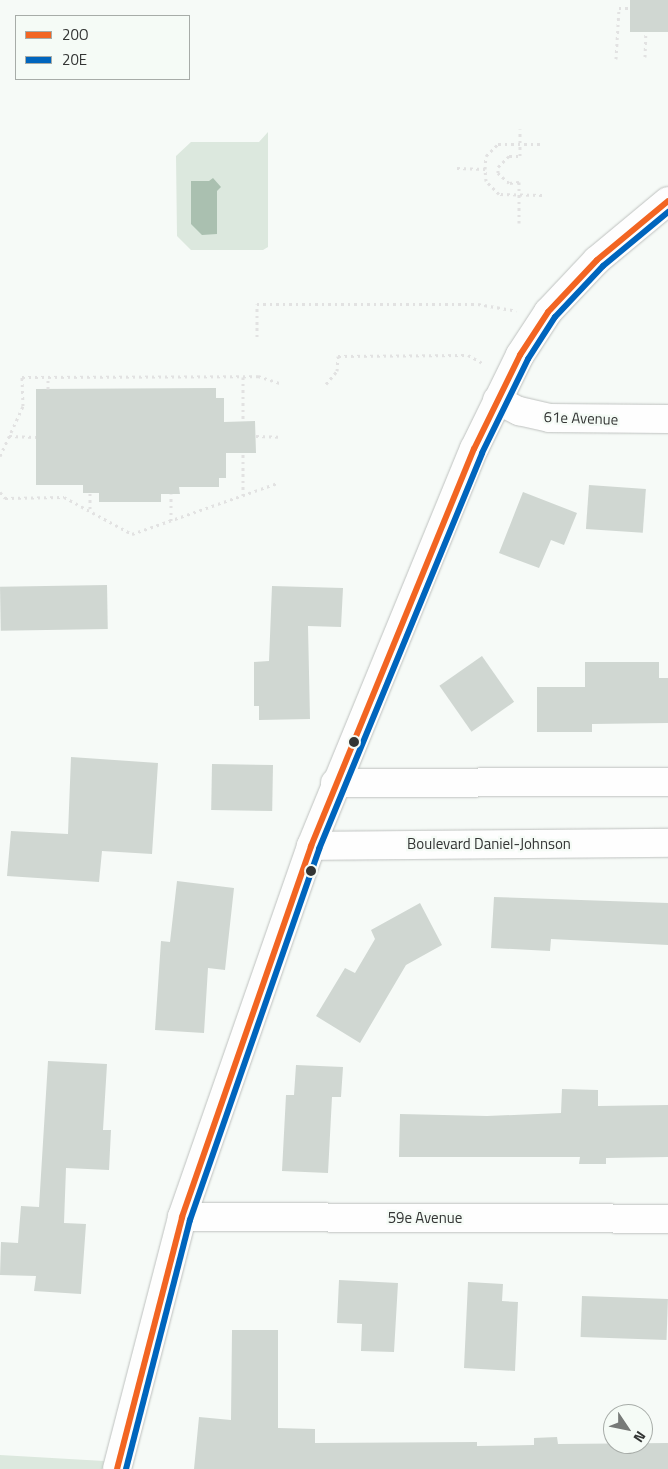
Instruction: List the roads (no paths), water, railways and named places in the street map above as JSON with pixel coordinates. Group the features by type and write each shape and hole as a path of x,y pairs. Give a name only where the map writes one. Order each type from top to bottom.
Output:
{"street":[{"path":"117,1469 182,1218 310,846 497,400 520,355 548,312 597,260 668,201"},
{"name":"61e Avenue","path":"497,400 519,411 549,418 668,419"},
{"path":"335,783 668,782"},
{"name":"Boulevard Daniel-Johnson","path":"310,846 668,843"},
{"name":"59e Avenue","path":"182,1218 668,1219"}]}
